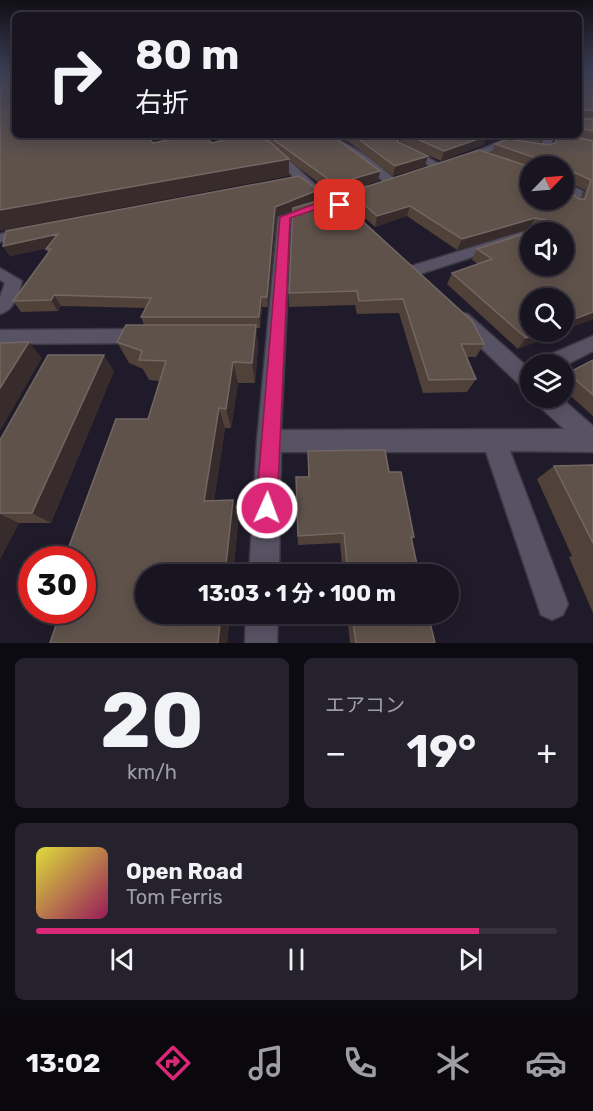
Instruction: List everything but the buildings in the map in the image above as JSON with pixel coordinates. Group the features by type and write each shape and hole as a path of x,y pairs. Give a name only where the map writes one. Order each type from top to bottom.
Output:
{"street":[{"path":"275,138 262,143 259,147 276,154 319,195 348,212"},
{"path":"329,138 341,144 392,183"},
{"path":"264,564 269,441 285,217 441,167 479,146 498,154 504,143 544,149 552,138"},
{"path":"401,147 441,167"},
{"path":"280,183 302,179"},
{"path":"0,238 46,227"},
{"path":"428,288 407,268 495,247 520,237"},
{"path":"0,308 9,298 7,277"},
{"path":"454,312 520,370"},
{"path":"0,336 160,336"},
{"path":"57,356 67,336"},
{"path":"253,337 276,337"},
{"path":"570,354 593,343"},
{"path":"557,408 592,441"},
{"path":"269,441 592,441"},
{"path":"494,441 552,603"},
{"path":"261,643 262,624"}],"route":[{"path":"267,508 269,441 285,217 331,201 340,205"}]}
